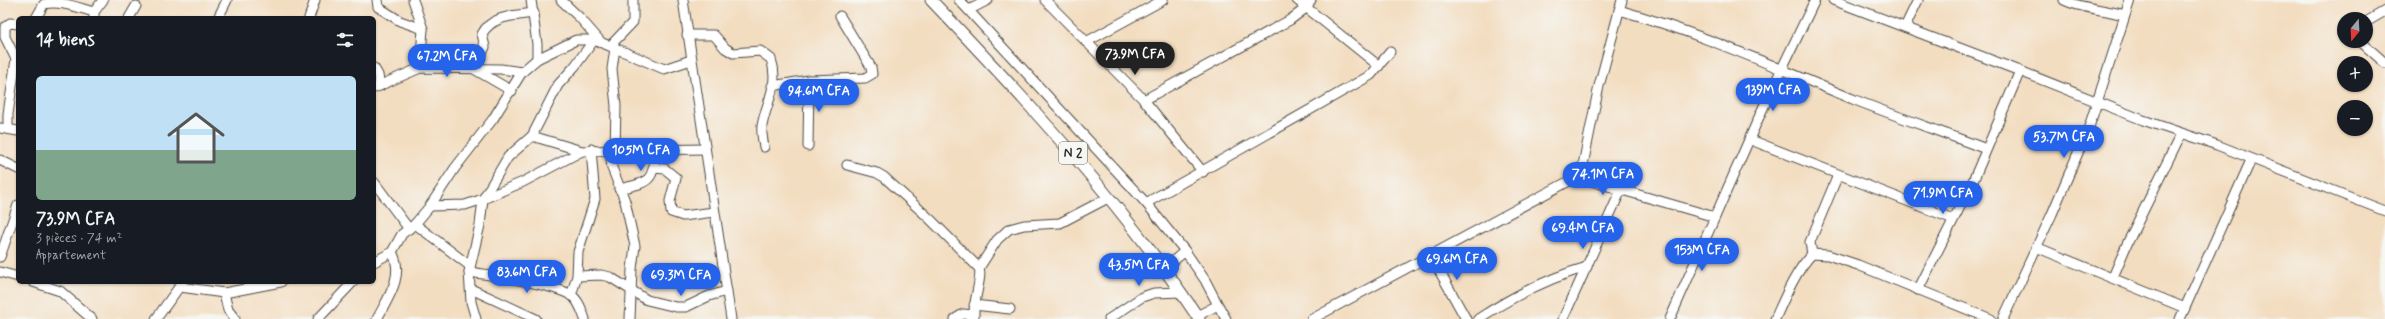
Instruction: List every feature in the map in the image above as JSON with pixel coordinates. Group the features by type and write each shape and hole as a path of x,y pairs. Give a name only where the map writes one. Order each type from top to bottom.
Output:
{"main road":[{"name":"N 2","path":"931,0 1049,125 1147,244 1198,317"}],"street":[{"path":"37,16 44,4 59,1 94,15 103,0"},
{"path":"219,16 227,0"},
{"path":"310,16 315,0"},
{"path":"377,0 378,7 400,21 423,29"},
{"path":"413,0 423,29 420,68"},
{"path":"531,0 534,13 537,59"},
{"path":"561,0 580,18 597,41"},
{"path":"630,319 632,269 635,246 625,201 619,189 610,161 616,106 612,69 612,47 633,22 633,0"},
{"path":"683,0 687,35 731,319"},
{"path":"959,0 1146,203 1185,251 1205,280 1226,319"},
{"path":"969,10 988,0"},
{"path":"1045,0 1144,100 1203,172"},
{"path":"1086,42 1163,0"},
{"path":"1297,0 1309,4 1379,66"},
{"path":"1622,0 1599,86 1583,165 1584,173 1591,181 1715,217"},
{"path":"1670,319 1751,140 1763,108 1815,0"},
{"path":"1833,0 2181,134 2217,145 2251,160 2385,212"},
{"path":"1905,27 1918,0"},
{"path":"2064,0 2073,5 2102,8 2124,15"},
{"path":"2003,319 2079,152 2098,102 2124,15 2130,0"},
{"path":"1144,100 1290,20 1309,4"},
{"path":"130,16 136,6"},
{"path":"1619,10 1658,21 1783,68 1856,100 1986,150"},
{"path":"2373,18 2385,11"},
{"path":"474,69 485,47 482,34 487,26 498,19 534,13"},
{"path":"772,86 809,80 860,78 872,74 871,67 840,16"},
{"path":"16,24 10,22 5,27 5,37 16,58"},
{"path":"687,35 714,34 725,48 733,53 760,51 771,59 774,76 771,99 762,126 764,147"},
{"path":"376,259 392,252 402,234 412,227 430,206 455,168 483,134 512,91 522,72 537,59 576,40 597,41 664,69 691,60"},
{"path":"476,319 472,312 469,269 480,225 483,199 508,157 532,136 558,85 597,41"},
{"path":"2368,48 2385,63"},
{"path":"1146,203 1203,172 1371,75 1390,52"},
{"path":"16,66 4,129 16,131"},
{"path":"376,72 378,75 377,87 420,68 522,72"},
{"path":"474,69 512,91"},
{"path":"1918,290 1973,181 2020,71"},
{"path":"808,146 809,80"},
{"path":"2114,277 2127,244 2181,134"},
{"path":"532,136 587,150 705,149"},
{"path":"1751,140 1953,220"},
{"path":"430,206 465,205 483,199 523,182 587,150"},
{"path":"571,296 577,276 578,252 594,199 587,150"},
{"path":"619,189 643,184 652,175 657,150"},
{"path":"0,160 16,168"},
{"path":"2180,319 2251,160"},
{"path":"847,165 877,173 884,177 930,219 979,268 982,275 974,313"},
{"path":"654,168 666,169 676,178 676,183 670,201 672,212 683,216 714,212"},
{"path":"1312,319 1430,254 1584,173"},
{"path":"1775,319 1788,291 1804,264 1812,254 1810,242 1838,175"},
{"path":"376,184 412,227 469,269 545,286 571,296 577,302 585,319"},
{"path":"1563,319 1621,190"},
{"path":"979,268 997,240 1008,229 1024,225 1060,223 1108,198"},
{"path":"0,257 16,213"},
{"path":"2036,247 2114,277 2185,308"},
{"path":"1164,269 1185,251"},
{"path":"376,319 396,279 396,259 392,252"},
{"path":"1430,254 1466,319"},
{"path":"1812,254 1828,255 1858,265 1991,319"},
{"path":"1478,319 1527,290 1562,274 1587,267"},
{"path":"0,272 16,276"},
{"path":"577,276 601,275 610,277 647,300 667,306 686,307 709,296 727,291"},
{"path":"38,284 60,292 92,319"},
{"path":"60,292 62,284"},
{"path":"156,319 181,285 224,293 271,284"},
{"path":"318,319 351,284"},
{"path":"471,288 536,319"},
{"path":"1109,319 1142,297 1154,293 1181,292"},
{"path":"224,293 228,310 235,319"},
{"path":"1198,317 1218,304"},
{"path":"955,319 963,314 1010,309"}]}
